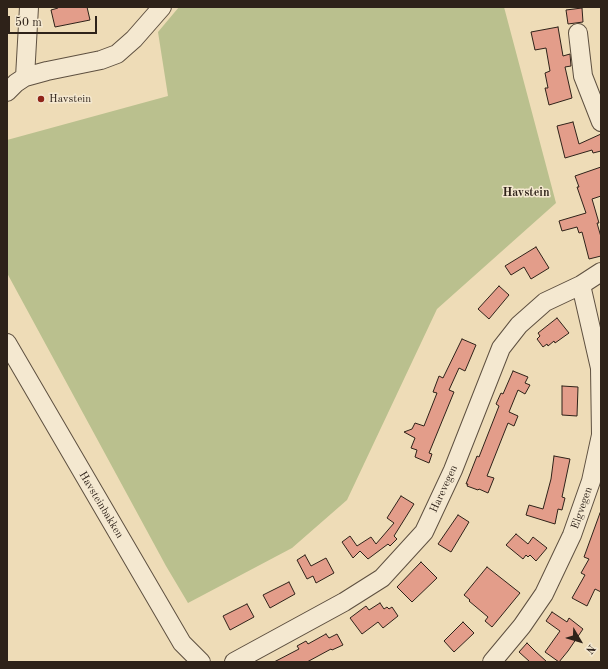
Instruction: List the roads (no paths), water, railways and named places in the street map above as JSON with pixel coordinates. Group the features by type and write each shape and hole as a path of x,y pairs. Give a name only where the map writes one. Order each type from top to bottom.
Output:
{"street":[{"path":"25,77 29,7"},
{"path":"7,92 25,77 101,60 117,54 134,39 162,7"},
{"path":"578,33 583,76 601,122"},
{"name":"Harevegen","path":"234,662 344,602 382,578 424,532 453,470 501,348 519,325 545,302 581,285 601,272"},
{"name":"Elgvegen","path":"492,662 522,626 544,594 572,535 591,481 601,435 600,368 581,285"},
{"name":"Havsteinbakken","path":"7,343 182,643 201,662"}],"place":[{"name":"Havstein","path":"41,99"}],"district":[{"name":"Havstein","path":"526,193"}]}
